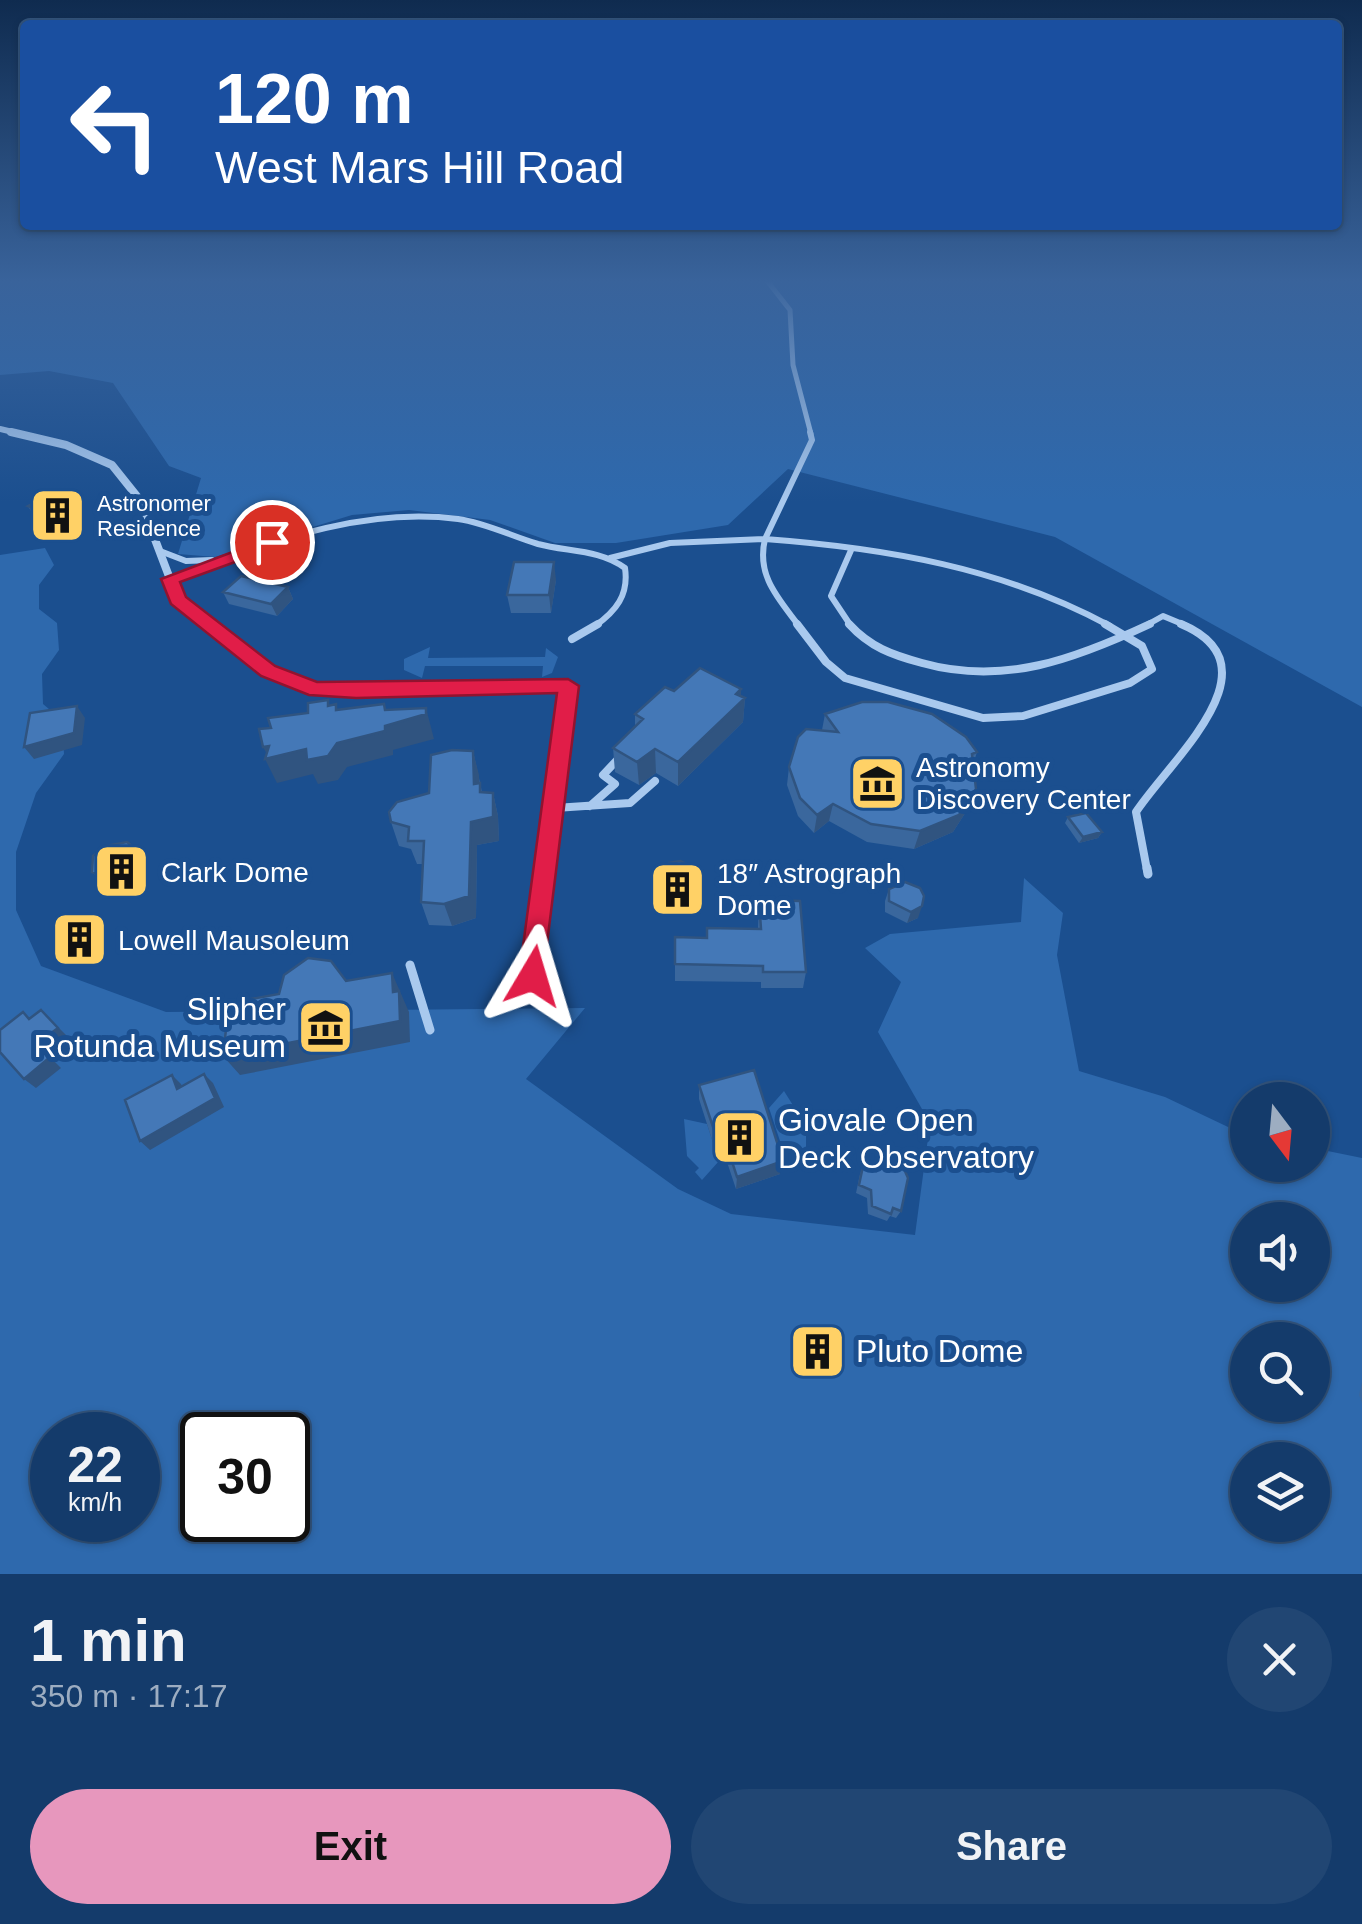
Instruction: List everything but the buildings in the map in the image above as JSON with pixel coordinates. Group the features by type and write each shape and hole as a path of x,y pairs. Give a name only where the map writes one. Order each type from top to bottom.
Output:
{"street":[{"path":"0,430 66,445 112,465 140,500 178,600 247,656 289,682 316,690 568,686 533,976"}],"lane":[{"path":"610,558 680,540 767,537 941,560 1026,584 1138,641 1150,656 1152,668 1146,676 1023,716 983,718 856,683 834,670 768,584 764,571 767,537 812,440 793,355"},
{"path":"170,579 344,522 421,515 486,524 536,543 610,558 626,568 626,593 604,620 572,639"},
{"path":"852,548 831,596 873,647 988,675 1126,635 1163,616 1185,622 1215,643 1225,679 1210,715 1136,812 1148,874"},
{"path":"160,551 186,561 231,557"},
{"path":"588,807 614,784 603,775 630,742"},
{"path":"555,808 630,803 655,781"},
{"path":"410,964 430,1030"}],"shaded area":[{"path":"0,355 1362,355 1362,707 1055,537 788,469 728,525 616,543 555,543 490,520 409,510 352,515 215,557 178,554 201,478 169,466 113,383 49,371 0,375"},
{"path":"45,548 54,565 39,585 39,609 57,623 59,650 42,674 43,704 62,720 64,754 36,793 16,852 16,910 41,966 166,1012 585,1008 526,1079 678,1189 731,1214 915,1235 930,1123 878,1032 901,982 865,948 890,934 1021,922 1024,878 1063,913 1057,955 1079,1071 1165,1097 1230,1128 1230,1182 1330,1182 1330,1151 1362,1158 1362,1574 0,1574 0,555"},
{"path":"430,647 428,658 545,657 546,648 558,657 552,673 542,677 543,666 425,666 422,678 404,670 404,659"},
{"path":"784,1091 806,1126 806,1149 781,1144 769,1108"},
{"path":"684,1119 707,1124 719,1161 702,1180 695,1172 699,1168 687,1156"}],"place":[{"name":"Astronomer Residence","path":"58,516"},
{"name":"Astronomy Discovery Center","path":"877,783"},
{"name":"Clark Dome","path":"122,872"},
{"name":"18″ Astrograph Dome","path":"678,889"},
{"name":"Lowell Mausoleum","path":"79,940"},
{"name":"Slipher Rotunda Museum","path":"325,1027"},
{"name":"Giovale Open Deck Observatory","path":"739,1138"},
{"name":"Pluto Dome","path":"817,1351"}],"route":[{"path":"272,542 170,579 178,600 247,656 289,682 316,690 356,691 568,686 533,976"}]}
